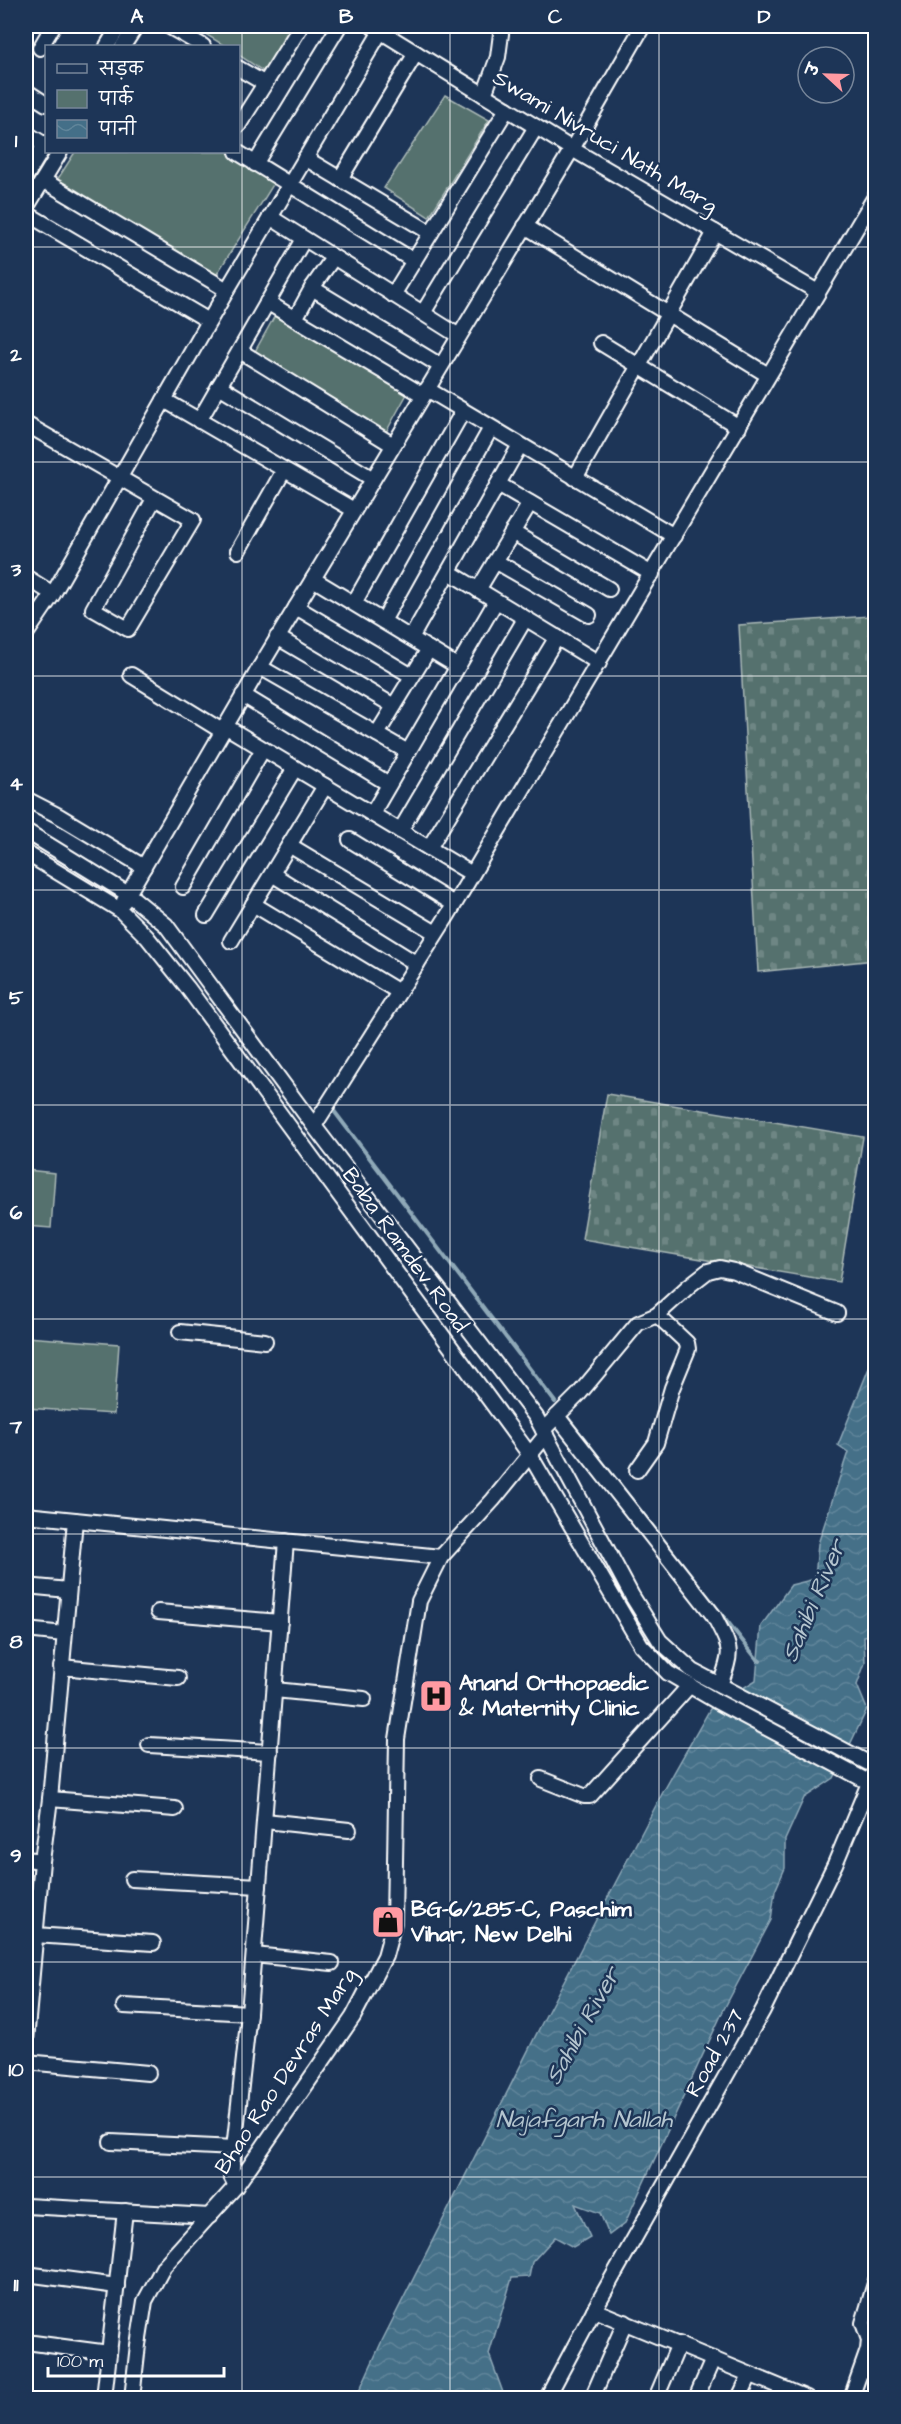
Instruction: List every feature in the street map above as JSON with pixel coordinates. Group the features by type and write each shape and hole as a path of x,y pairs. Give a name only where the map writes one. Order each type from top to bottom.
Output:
{"street":[{"path":"39,48 54,26"},
{"path":"107,45 119,26"},
{"path":"126,45 136,26"},
{"path":"168,26 201,45"},
{"path":"241,116 266,82 301,26"},
{"path":"255,164 339,26"},
{"path":"484,95 498,57 502,26"},
{"path":"120,910 243,695 572,149 643,26"},
{"path":"26,634 53,594 209,321 306,158 376,28"},
{"name":"Swami Nivruci Nath Marg","path":"376,28 572,149 818,292"},
{"path":"340,179 417,53"},
{"path":"240,69 266,82"},
{"path":"26,92 45,103"},
{"path":"393,294 507,109"},
{"path":"423,313 536,126"},
{"path":"26,133 45,143"},
{"path":"26,174 45,146"},
{"path":"26,208 59,153"},
{"path":"238,153 414,261"},
{"path":"306,158 431,233"},
{"path":"43,180 227,290"},
{"path":"314,1126 454,904 876,195"},
{"path":"26,213 209,321"},
{"path":"270,217 459,336"},
{"path":"525,226 768,375"},
{"path":"575,478 715,232"},
{"path":"199,421 304,239"},
{"path":"295,319 312,288 333,258"},
{"path":"312,288 441,366"},
{"path":"267,302 425,392 463,411 674,536"},
{"path":"601,343 739,427"},
{"path":"240,351 393,445"},
{"path":"219,386 373,479"},
{"path":"164,400 354,510"},
{"path":"354,603 463,411"},
{"path":"26,424 193,520 128,629 93,609 154,499"},
{"path":"383,621 491,428"},
{"path":"411,638 520,446"},
{"path":"238,551 284,470"},
{"path":"498,484 652,574"},
{"path":"478,590 530,502"},
{"path":"512,532 609,589"},
{"path":"495,561 589,615"},
{"path":"449,572 599,663"},
{"path":"26,578 53,594"},
{"path":"313,579 457,666"},
{"path":"372,814 496,601"},
{"path":"296,607 412,676"},
{"path":"400,831 525,619"},
{"path":"278,637 394,706"},
{"path":"429,848 557,638"},
{"path":"377,734 429,649"},
{"path":"260,667 408,752"},
{"path":"131,675 263,749 472,874"},
{"path":"243,695 390,784"},
{"path":"183,887 263,749"},
{"path":"206,915 295,768"},
{"path":"231,940 325,786"},
{"path":"26,799 144,867"},
{"path":"26,831 128,894 166,925 314,1126 536,1417 632,1596 660,1641 693,1671 851,1754 874,1776"},
{"path":"350,840 454,904"},
{"path":"289,845 436,933"},
{"name":"Baba Ramdev Road","path":"26,853 120,910 147,937 188,987 530,1455 641,1645 668,1673 712,1699 845,1769 874,1776"},
{"path":"272,874 417,964"},
{"path":"253,904 399,992"},
{"name":"Bhao Rao Devras Marg","path":"132,2398 145,2301 164,2266 236,2186 352,2017 385,1956 394,1923 397,1739 419,1601 441,1557 530,1455 557,1416 579,1394 638,1323 657,1315 708,1271 720,1269 734,1271 837,1313"},
{"path":"638,1470 656,1443 672,1388 688,1349 687,1343 657,1315"},
{"path":"180,1332 265,1341"},
{"path":"557,1416 714,1616 728,1642 730,1658 722,1686 712,1699"},
{"path":"26,1515 441,1557"},
{"path":"26,2041 75,1520"},
{"path":"236,2186 231,2176 249,2013 286,1541"},
{"path":"26,1586 68,1590"},
{"path":"159,1612 280,1622"},
{"path":"26,1630 64,1634"},
{"path":"61,1667 178,1677"},
{"path":"541,1779 584,1796 590,1796 690,1685"},
{"path":"275,1690 364,1699"},
{"path":"149,1745 270,1752"},
{"name":"Road 237","path":"547,2398 763,2010 835,1864 874,1776"},
{"path":"50,1799 175,1809"},
{"path":"265,1821 349,1830"},
{"path":"26,1859 42,1861"},
{"path":"132,1879 259,1886"},
{"path":"35,1935 153,1943"},
{"path":"254,1955 332,1963"},
{"path":"124,2006 249,2013"},
{"path":"26,2062 148,2073"},
{"path":"111,2142 235,2148"},
{"path":"26,2206 210,2216"},
{"path":"104,2398 125,2211"},
{"path":"26,2274 117,2286"},
{"path":"850,2398 868,2350 869,2340 863,2323 871,2313 876,2280"},
{"path":"594,2310 750,2374 780,2393 807,2398"},
{"path":"592,2398 625,2322"},
{"path":"26,2342 109,2353"},
{"path":"656,2398 679,2344"},
{"path":"696,2398 713,2359"},
{"path":"740,2398 750,2374"}],"green space":[{"path":"206,26 297,26 263,71 240,56 240,45 223,45 202,32"},
{"path":"445,95 489,120 429,217 384,188"},
{"path":"74,153 232,153 276,180 210,285 52,188"},
{"path":"282,303 299,313 314,338 324,326 413,383 385,434 253,355"},
{"path":"870,616 876,739 875,960 758,972 739,625"},
{"path":"607,1094 863,1137 839,1282 582,1239"},
{"path":"26,1170 55,1173 51,1228 26,1226"},
{"path":"26,1337 119,1344 114,1414 26,1408"}],"water":[{"name":"Najafgarh Nallah","path":"875,1353 875,1634 864,1636 865,1663 857,1685 867,1709 834,1778 804,1798 785,1840 785,1868 775,1891 771,1920 724,2009 625,2223 609,2235 600,2213 575,2204 590,2237 573,2247 555,2237 532,2262 529,2277 512,2278 489,2354 505,2398 356,2398 381,2343 544,2019 662,1794 710,1709 756,1680 761,1626 791,1585 815,1579 818,1544 848,1452 838,1445"}],"waterway":[{"path":"334,1111 555,1402"},
{"path":"567,1417 760,1661"}],"place":[{"name":"Anand Orthopaedic & Maternity Clinic","path":"436,1696"},
{"name":"BG-6/285-C, Paschim Vihar, New Delhi","path":"388,1922"}],"water label":[{"name":"Sahibi River","path":"814,1601"},
{"name":"Sahibi River","path":"583,2026"}]}
